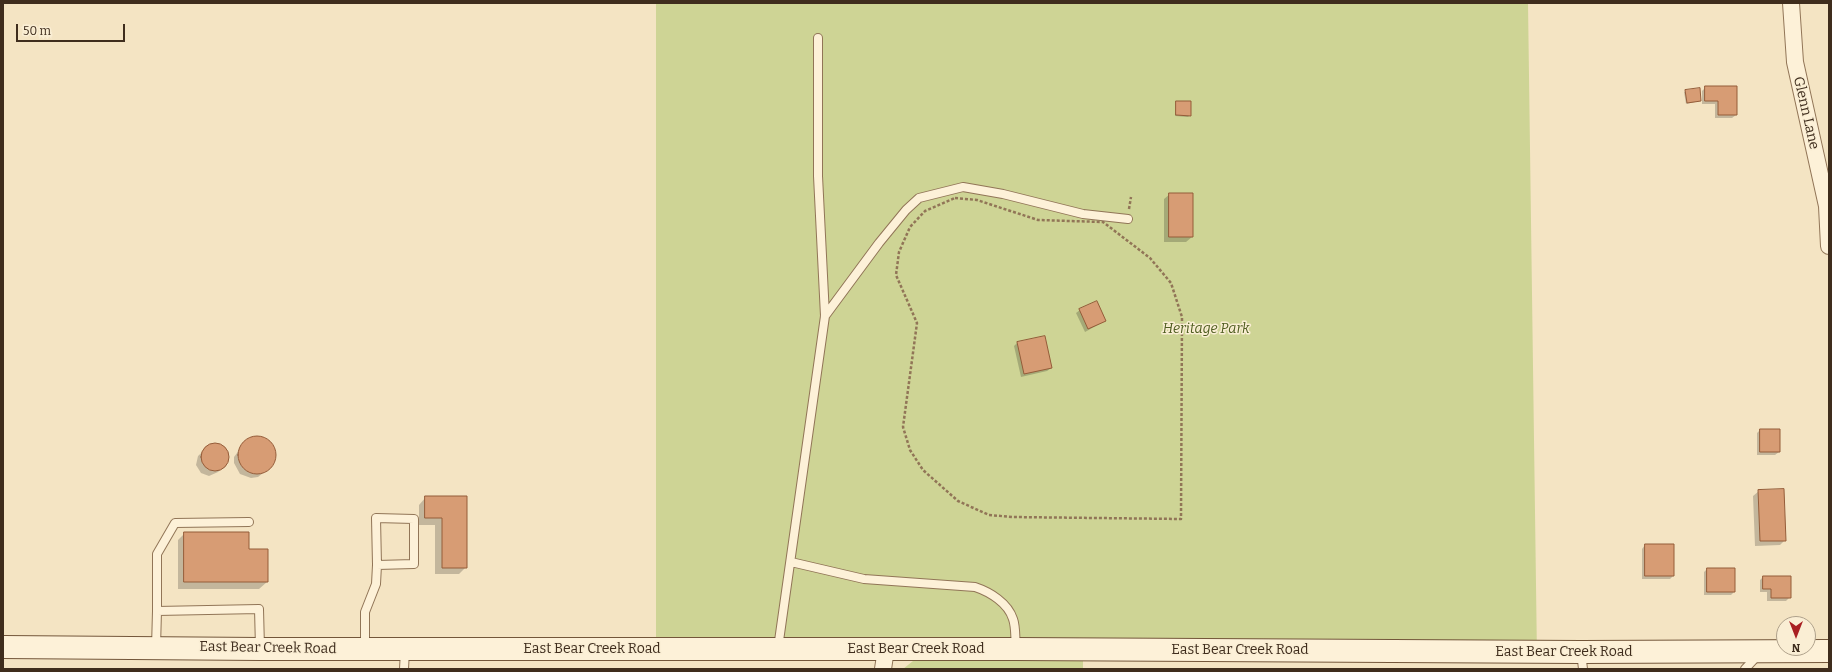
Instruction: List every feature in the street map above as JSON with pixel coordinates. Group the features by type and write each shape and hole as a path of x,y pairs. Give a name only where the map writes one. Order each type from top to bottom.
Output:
{"main road":[{"name":"East Bear Creek Road","path":"3,647 365,649 404,659 778,649 884,659 1016,649 1582,660 1762,651 1829,651"}],"street":[{"name":"Glenn Lane","path":"1790,3 1795,62 1827,206 1829,246"}],"lane":[{"path":"778,649 825,316 818,176 818,38"},
{"path":"825,316 879,243 906,210 919,198 963,187 1004,194 1082,214 1128,218"},
{"path":"365,649 365,612 376,584 376,518 414,519 414,564 377,565"},
{"path":"156,647 156,554 175,523 249,522"},
{"path":"791,562 864,579 962,585 987,591 999,600 1014,619 1016,649"},
{"path":"156,611 259,609 260,649"},
{"path":"1745,669 1762,651"}],"path":[{"path":"955,198 977,200 1038,220 1103,222 1150,258 1171,283 1182,317 1181,519 1012,518 989,515 958,501 923,470 910,450 903,427 917,323 896,275 899,252 907,233 910,227 925,210 955,198"}],"green space":[{"name":"Heritage Park","path":"656,3 1528,3 1537,657 656,653"},
{"path":"913,661 1083,661 1083,669 903,669"}],"building":[{"path":"1705,86 1737,86 1737,115 1718,115 1718,101 1705,101"},
{"path":"1700,88 1701,101 1687,103 1685,90"},
{"path":"1176,101 1191,101 1191,116 1176,115"},
{"path":"1169,193 1193,193 1193,237 1169,237"},
{"path":"1097,301 1106,321 1088,329 1079,309"},
{"path":"1045,336 1052,368 1024,374 1017,342"},
{"path":"1760,429 1780,429 1780,452 1760,452"},
{"path":"257,436 270,442 276,455 270,468 257,474 244,468 238,455 244,442"},
{"path":"215,443 225,447 229,457 225,467 215,471 205,467 201,457 205,447"},
{"path":"1784,489 1786,541 1760,541 1758,490"},
{"path":"425,496 467,496 467,568 442,568 442,518 425,518"},
{"path":"184,532 249,532 249,549 268,549 268,582 184,582"},
{"path":"1645,544 1674,544 1674,576 1645,576"},
{"path":"1707,568 1735,568 1735,592 1707,592"},
{"path":"1763,576 1791,576 1791,598 1771,598 1771,589 1763,589"}]}
